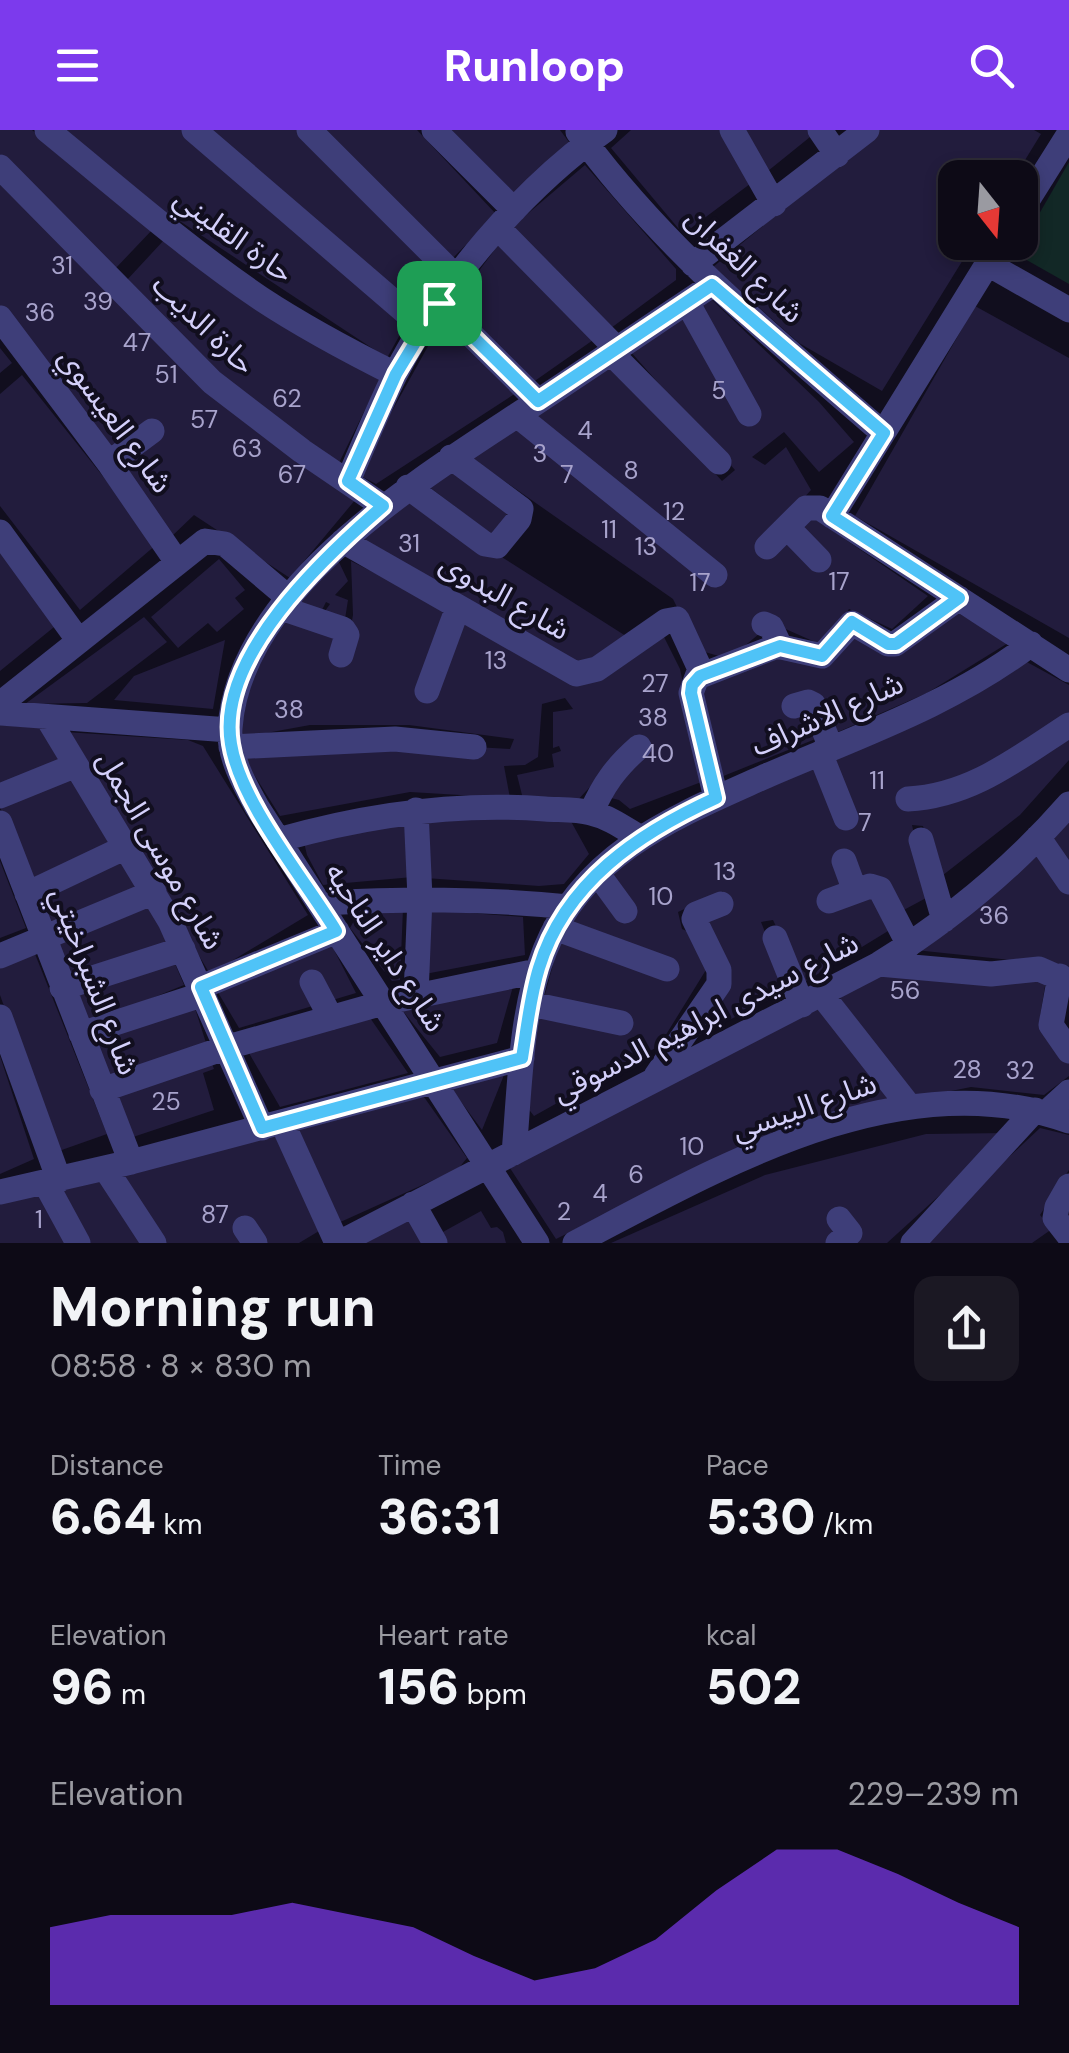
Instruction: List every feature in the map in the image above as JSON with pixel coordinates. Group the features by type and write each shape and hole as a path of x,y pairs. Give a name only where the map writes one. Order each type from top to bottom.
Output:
{"street":[{"name":"حارة القليني","path":"46,130 197,252 262,299 396,374"},
{"path":"194,130 423,327"},
{"path":"309,130 457,278"},
{"path":"434,130 614,351 719,462"},
{"path":"732,130 774,204"},
{"path":"820,130 837,154"},
{"path":"693,264 867,130"},
{"path":"1038,183 1068,135 1058,130"},
{"path":"348,481 396,374 439,303 506,219 590,134"},
{"name":"شارع الغفران","path":"590,134 712,285 884,433"},
{"name":"حارة الديب","path":"0,167 212,382 383,506"},
{"path":"832,516 990,260"},
{"path":"1003,260 1069,310"},
{"path":"230,739 234,704 252,653 286,604 342,541 451,457 712,285"},
{"path":"688,302 749,414"},
{"path":"439,303 528,408 715,574"},
{"name":"شارع العيسوي","path":"0,318 109,463 177,562"},
{"path":"109,463 152,431"},
{"path":"408,487 485,544 496,546 519,519 521,509 451,457"},
{"path":"767,547 806,508 813,506 1069,670"},
{"path":"786,527 819,560"},
{"path":"0,532 79,640"},
{"path":"0,704 198,544 218,541 286,604 342,628 347,634 342,655"},
{"name":"شارع البدوى","path":"342,541 581,675 597,670 666,620 677,619 700,670 691,693 716,798"},
{"path":"700,676 780,646 822,656 852,622 888,644 896,644 959,598"},
{"path":"427,691 458,607"},
{"path":"764,624 771,627 780,646"},
{"name":"شارع الاشراف","path":"514,1153 522,1058 538,971 562,918 598,874 639,838 716,798 972,685 1031,644"},
{"path":"794,706 805,702 814,705 846,818"},
{"path":"0,713 230,739 395,739 474,747"},
{"name":"شارع موسى الجمل","path":"47,717 154,892 228,1047 338,1243"},
{"path":"908,798 928,798 966,788 1069,725"},
{"name":"شارع داير الناحيه","path":"230,739 246,786 278,840 537,1243"},
{"path":"590,813 610,777 639,747"},
{"path":"0,796 74,766"},
{"name":"شارع سيدى ابراهيم الدسوقي","path":"338,1243 879,964 944,920 1038,838 1069,804"},
{"path":"278,840 416,810 504,806 590,813 616,822 639,838"},
{"path":"416,810 420,898 416,996"},
{"name":"شارع الشبراخيتي","path":"0,822 131,1162"},
{"path":"1038,838 1069,882"},
{"path":"922,840 944,920"},
{"path":"26,894 126,847"},
{"path":"844,861 855,892"},
{"path":"598,874 625,911"},
{"path":"829,902 870,886 880,889 909,945"},
{"path":"0,956 154,892"},
{"path":"320,903 420,898 496,900 562,918 666,970"},
{"path":"653,1081 719,984 719,970 694,919 696,914 720,904"},
{"path":"81,1034 202,991 336,931"},
{"path":"775,938 812,1000 909,1106"},
{"path":"62,988 183,950"},
{"path":"879,964 991,974 1039,969 1065,979 1051,1012 1051,1025 1069,1051"},
{"path":"102,1090 228,1047 383,1003 538,971"},
{"path":"312,982 331,1018"},
{"path":"531,1004 621,1023"},
{"path":"0,1016 52,1182 78,1243"},
{"path":"0,1192 131,1162 522,1058"},
{"path":"913,1243 1050,1115 1069,1092"},
{"name":"شارع البيسي","path":"575,1243 704,1176 804,1135 909,1106 973,1101 1050,1115"},
{"path":"105,1168 154,1243"},
{"path":"1057,1236 1055,1213 1069,1186"},
{"path":"413,1204 435,1243"}],"green space":[{"path":"1069,162 1069,284 1027,260 1038,260 1038,216"}],"building":[{"path":"0,130 32,130 153,229 114,270 0,154"},
{"path":"64,130 185,130 407,322 387,358 166,212"},
{"path":"202,130 300,130 438,273 425,286 416,304"},
{"path":"323,130 417,130 496,214 449,262"},
{"path":"450,130 560,130 569,142 516,195"},
{"path":"631,130 722,130 750,184 683,234 611,148"},
{"path":"737,130 814,130 815,133 763,175"},
{"path":"879,130 1034,130 1041,134 1025,160 938,160 938,260 963,260 882,391 799,343 713,267"},
{"path":"585,165 676,269 676,280 611,328 512,227"},
{"path":"0,173 356,499 290,578 194,515 171,537 0,307"},
{"path":"164,240 383,373 338,465 236,393 126,281"},
{"path":"499,244 596,338 529,385 451,308"},
{"path":"710,298 819,402 854,442 819,472 784,432 752,457 765,465 786,447 811,490 761,545 808,514 928,596 892,629 849,609 824,646 772,623 729,659 698,650 673,599 470,457 612,359 722,481 735,470 630,351"},
{"path":"975,306 1069,358 1069,638 855,516"},
{"path":"442,321 516,393 376,484 357,474"},
{"path":"0,348 12,363 0,373"},
{"path":"22,375 157,544 80,610 0,506 0,394"},
{"path":"455,463 511,509 491,534 428,486"},
{"path":"411,495 629,638 587,668 363,543 363,534"},
{"path":"0,540 59,623 0,671"},
{"path":"337,558 348,581 335,595 348,600 345,619 325,611 330,604 326,602 322,610 295,601"},
{"path":"219,559 245,590 235,598 244,609 217,632 208,623 178,648 151,617"},
{"path":"351,561 444,608 419,694 459,616 571,677 662,633 680,669 704,781 630,809 619,800 603,796 635,738 576,802 523,799 517,775 554,767 552,754 561,751 559,746 553,748 553,712 573,709 565,698 542,704 538,757 525,765 504,766 510,798 410,792 280,816 238,749 372,741 510,749 514,739 409,725 310,725 239,738 257,653 284,615 340,632 345,658 353,615"},
{"path":"950,608 1008,643 927,693 831,735 806,707 818,738 716,779 697,685 770,653 819,660 850,627 889,650"},
{"path":"144,617 167,642 87,703 25,704"},
{"path":"225,640 213,709 114,700 134,676"},
{"path":"1025,661 1069,685 1069,715 957,783 918,789 899,802 948,798 1069,732 1069,760 1020,815 938,879 923,826 912,825 928,897 900,912 880,882 858,886 847,858 841,860 850,888 824,897 826,906 877,893 893,928 803,983 773,920 761,922 788,990 688,1041 683,1039 727,980 700,923 727,902 723,891 678,912 682,929 693,934 709,965 659,1046 534,1116 523,1102 539,1013 624,1027 624,1018 544,998 561,935 668,976 672,969 649,956 576,929 568,921 595,882 624,917 630,910 607,871 646,838 816,758 844,822 852,819 828,753"},
{"path":"0,725 43,728 64,763 0,787"},
{"path":"65,732 188,740 203,746 308,915 210,974"},
{"path":"72,775 114,843 29,881 0,807"},
{"path":"1069,810 1069,871 1044,834"},
{"path":"412,815 413,877 323,885 303,838"},
{"path":"422,815 568,816 589,854 564,884 539,886 425,878"},
{"path":"1035,843 1069,893 1069,971 1039,963 915,950"},
{"path":"122,856 141,887 48,928 35,896"},
{"path":"0,861 26,928 0,938"},
{"path":"149,901 168,945 66,975 54,943"},
{"path":"361,908 403,909 400,980 392,981 350,928"},
{"path":"430,910 523,917 525,955 425,974"},
{"path":"330,942 356,993 239,1028 216,989"},
{"path":"33,949 107,1134 56,1152 0,995 0,960"},
{"path":"173,959 184,985 86,1025 73,993"},
{"path":"879,972 1046,980 1040,1016 1069,1060 1069,1076 1044,1095 971,1087 916,1098 840,998"},
{"path":"514,983 497,1043 440,1057 398,1005"},
{"path":"193,1002 207,1046 106,1083 90,1040"},
{"path":"824,1005 891,1098 763,1138 556,1239 508,1165"},
{"path":"366,1012 408,1073 280,1107 245,1046"},
{"path":"0,1056 34,1159 0,1174"},
{"path":"210,1058 214,1069 203,1073 214,1110 127,1139 110,1092"},
{"path":"504,1075 482,1130 450,1087"},
{"path":"424,1097 467,1158 458,1169 336,1224 291,1128"},
{"path":"1040,1128 1069,1135 1069,1170 1040,1215 1052,1229 1032,1243 917,1243"},
{"path":"279,1130 324,1228 299,1243 160,1243 110,1171"},
{"path":"1008,1133 887,1243 851,1243 843,1231 829,1243 611,1243 765,1175 926,1134"},
{"path":"96,1175 144,1243 90,1243 61,1188"},
{"path":"46,1193 70,1243 0,1243 0,1202"},
{"path":"481,1211 491,1228 503,1232 506,1243 447,1243 441,1233"},
{"path":"417,1216 431,1243 361,1243"}],"route":[{"path":"712,285 884,433 832,516 959,598 896,644 888,644 852,622 822,656 777,646 700,676 694,682 691,693 716,798 658,826 617,854 568,907 538,971 522,1058 262,1128 201,987 336,931 246,786 231,747 234,704 252,653 281,608 342,541 383,506 348,481 396,374 439,303 538,401 712,285"}]}
